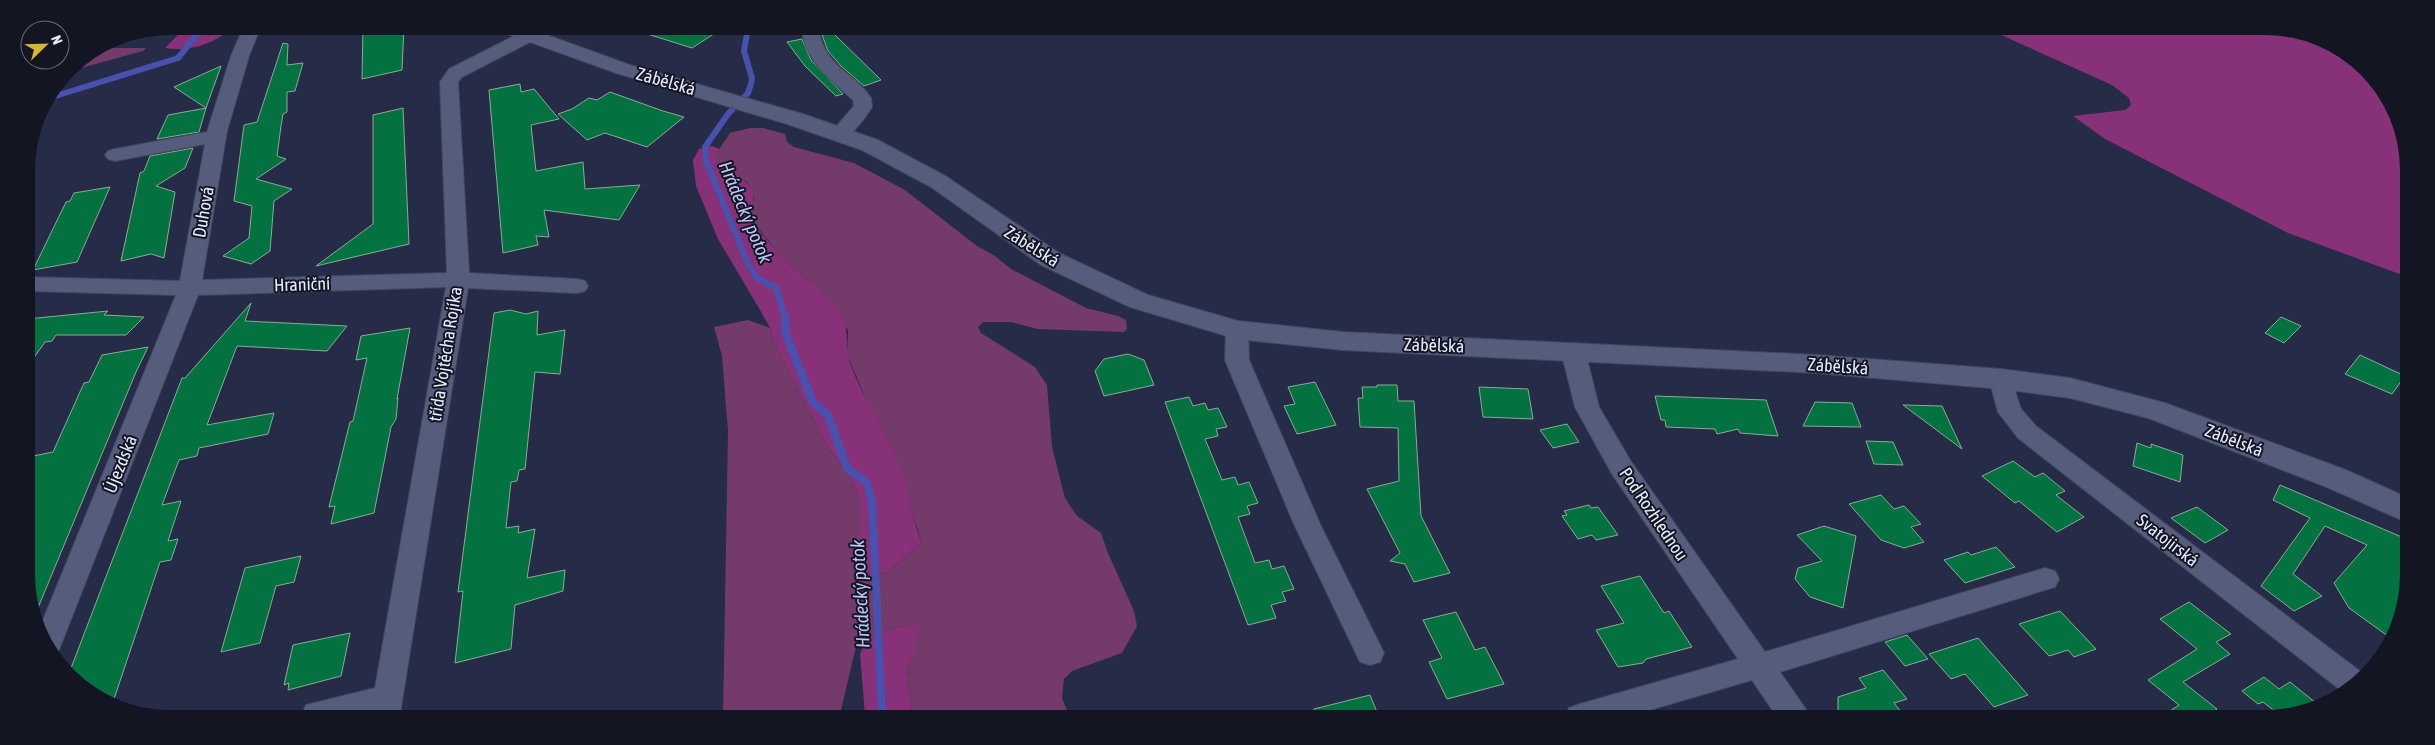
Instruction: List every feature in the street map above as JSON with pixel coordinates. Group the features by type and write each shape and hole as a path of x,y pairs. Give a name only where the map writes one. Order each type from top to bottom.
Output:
{"main road":[{"name":"Zábělská","path":"528,36 623,69 840,134 887,153 930,177 1050,259 1076,273 1139,301 1237,330 1343,341 1817,364 2001,378 2070,388 2155,410 2335,478 2400,507"}],"street":[{"name":"Duhová","path":"190,288 216,136 240,56 249,35"},
{"path":"811,35 814,48 820,57 862,98 863,107 840,134"},
{"name":"třída Vojtěcha Rojíka","path":"387,706 458,280 449,82 455,73 528,36"},
{"path":"115,155 216,136"},
{"name":"Hraniční","path":"35,284 190,288 458,280 577,286"},
{"name":"Újezdská","path":"50,637 190,288"},
{"path":"1237,330 1238,360 1307,524 1370,653"},
{"name":"Pod Rozhlednou","path":"1573,351 1587,407 1621,467 1789,710"},
{"name":"Svatojirská","path":"2001,378 2010,412 2027,432 2349,680"},
{"path":"1605,710 1759,666 2045,579"},
{"path":"352,710 387,706"}],"shaded area":[{"path":"178,35 222,35 211,42 192,48 165,48"},
{"path":"2001,35 2283,36 2308,42 2340,58 2366,81 2377,95 2393,127 2400,161 2400,274 2288,233 2105,139 2073,116 2125,110 2131,105 2129,98 2112,85"},
{"path":"112,48 146,48 143,51 83,67"},
{"path":"750,128 763,128 785,134 787,142 794,147 854,163 905,190 977,246 995,256 1011,269 1086,308 1118,316 1126,320 1127,329 1124,332 1037,329 1011,322 983,322 978,327 981,333 1035,367 1047,385 1052,447 1065,498 1077,516 1101,533 1134,611 1137,626 1122,653 1072,671 1064,679 1062,698 1067,710 911,710 907,668 914,657 906,625 868,635 859,634 841,710 723,710 728,432 722,356 714,327 748,320 770,328 775,346 827,446 849,476 860,498 860,574 886,573 922,543 908,500 847,354 848,330 817,289 781,256 751,219 754,197 747,182 722,167 716,160 716,154 730,133"},
{"path":"712,146 720,149 716,154 716,160 751,188 753,193 752,217 759,230 785,260 829,299 838,309 844,321 847,351 851,365 899,464 922,543 886,573 860,574 860,498 849,476 827,446 775,346 770,328 718,239 696,186 693,160 699,149"},
{"path":"906,625 918,626 914,657 907,668 911,710 865,710 860,654 868,635"}],"building":[{"path":"363,35 404,35 402,70 362,79"},
{"path":"651,35 712,35 692,48"},
{"path":"822,35 835,35 881,80 864,86 841,66 828,51"},
{"path":"802,39 811,60 843,94 836,96 805,66 787,42"},
{"path":"283,43 288,44 287,65 303,63 295,91 287,92 287,112 283,114 277,156 286,159 256,179 292,189 274,201 270,251 251,264 223,256 249,238 252,206 234,201 244,125 257,122"},
{"path":"221,66 206,108 174,87"},
{"path":"520,84 521,92 534,89 559,119 531,125 536,171 583,162 585,189 640,185 619,220 544,210 549,237 536,236 538,245 503,253 489,90"},
{"path":"610,92 684,117 647,147 605,133 587,140 558,114 572,109 589,98 597,100"},
{"path":"206,108 199,132 157,139 168,115"},
{"path":"403,108 409,244 316,266 373,224 373,115"},
{"path":"193,148 185,168 156,186 175,192 164,258 151,254 121,261 140,173 144,171 150,156"},
{"path":"110,187 77,262 35,270 35,266 66,202 70,201 74,193"},
{"path":"251,303 245,321 347,326 327,351 237,346 207,425 274,413 268,434 199,448 197,456 179,460 162,505 181,501 168,541 178,539 171,560 160,562 114,698 88,682 72,666 182,378 185,378"},
{"path":"510,310 526,314 538,311 537,335 565,330 560,374 535,372 525,469 519,470 517,481 511,482 506,528 519,526 518,533 535,529 527,578 565,570 563,591 515,605 511,649 455,663 463,591 458,592 494,313"},
{"path":"108,311 104,315 144,317 126,335 56,335 52,341 45,342 35,356 35,318"},
{"path":"2281,317 2301,326 2284,343 2265,333"},
{"path":"410,328 397,399 396,419 391,427 374,513 331,524 335,506 329,507 350,422 353,421 367,358 356,360 361,336"},
{"path":"148,347 39,605 35,575 35,456 53,452 84,383 89,382 102,355"},
{"path":"1128,354 1144,360 1154,385 1104,396 1095,371 1104,359"},
{"path":"2360,355 2400,374 2400,383 2392,394 2345,374"},
{"path":"1315,382 1336,425 1297,434 1284,406 1295,404 1288,387"},
{"path":"1377,385 1397,385 1398,401 1414,401 1421,516 1450,573 1414,582 1405,564 1390,561 1400,553 1367,489 1399,481 1398,428 1360,427 1358,398 1363,398 1362,387 1377,387"},
{"path":"1479,387 1528,389 1533,419 1483,417"},
{"path":"1655,396 1766,400 1778,436 1740,433 1738,429 1717,434 1715,429 1666,427 1665,420 1661,420"},
{"path":"1189,397 1193,406 1205,403 1208,410 1218,408 1227,427 1216,429 1218,436 1205,439 1222,480 1235,477 1238,485 1249,482 1258,503 1247,506 1250,514 1238,517 1255,563 1269,560 1272,569 1284,566 1294,589 1282,592 1286,601 1271,605 1276,618 1248,625 1165,402"},
{"path":"1815,402 1852,403 1861,427 1803,426"},
{"path":"1903,405 1942,406 1962,449"},
{"path":"1567,424 1579,442 1553,448 1540,430"},
{"path":"1866,441 1893,442 1903,465 1874,464"},
{"path":"2137,443 2151,448 2151,444 2183,455 2180,482 2133,466"},
{"path":"2013,461 2035,477 2043,473 2065,491 2056,495 2084,517 2057,532 2019,501 2015,503 1982,476"},
{"path":"2280,485 2400,536 2399,593 2386,635 2349,608 2334,583 2367,545 2325,526 2293,574 2322,596 2294,611 2261,586 2310,518 2273,500"},
{"path":"1881,495 1894,509 1904,506 1921,524 1911,527 1924,542 1904,548 1881,540 1849,504"},
{"path":"1589,505 1591,508 1598,507 1618,535 1596,540 1592,535 1578,539 1562,516 1567,515 1564,511"},
{"path":"2197,507 2228,530 2205,543 2171,518"},
{"path":"1824,526 1856,536 1843,608 1810,597 1795,579 1798,568 1822,561 1797,535"},
{"path":"1996,547 2015,567 1965,583 1944,560 1968,552 1971,555"},
{"path":"301,556 294,582 276,586 260,643 221,652 245,568"},
{"path":"1640,576 1664,613 1669,611 1692,647 1646,659 1643,663 1618,667 1596,630 1624,623 1601,586"},
{"path":"2189,602 2231,634 2216,642 2230,654 2183,682 2217,709 2216,710 2171,710 2179,705 2148,680 2197,649 2160,619"},
{"path":"2060,611 2096,649 2074,657 2068,650 2049,656 2019,624"},
{"path":"1456,612 1475,650 1485,647 1504,684 1447,699 1429,662 1442,658 1423,620"},
{"path":"350,633 341,676 288,690 289,683 284,685 293,645"},
{"path":"1907,635 1928,659 1905,666 1885,642"},
{"path":"1978,638 2028,695 1994,707 1965,674 1951,679 1929,654"},
{"path":"1883,670 1907,699 1894,703 1900,710 1838,710 1838,697 1866,688 1859,678"},
{"path":"2264,677 2279,689 2290,682 2313,701 2273,710 2263,702 2258,704 2242,691"},
{"path":"1370,695 1376,710 1314,710"}],"waterway":[{"path":"58,95 178,58 197,35"},
{"name":"Hrádecký potok","path":"747,35 744,51 752,78 751,84 748,93 728,114 705,147 706,161 748,264 757,278 776,288 785,317"},
{"name":"Hrádecký potok","path":"785,317 785,332 813,402 828,415 847,468 867,483 872,502 882,710"}]}
